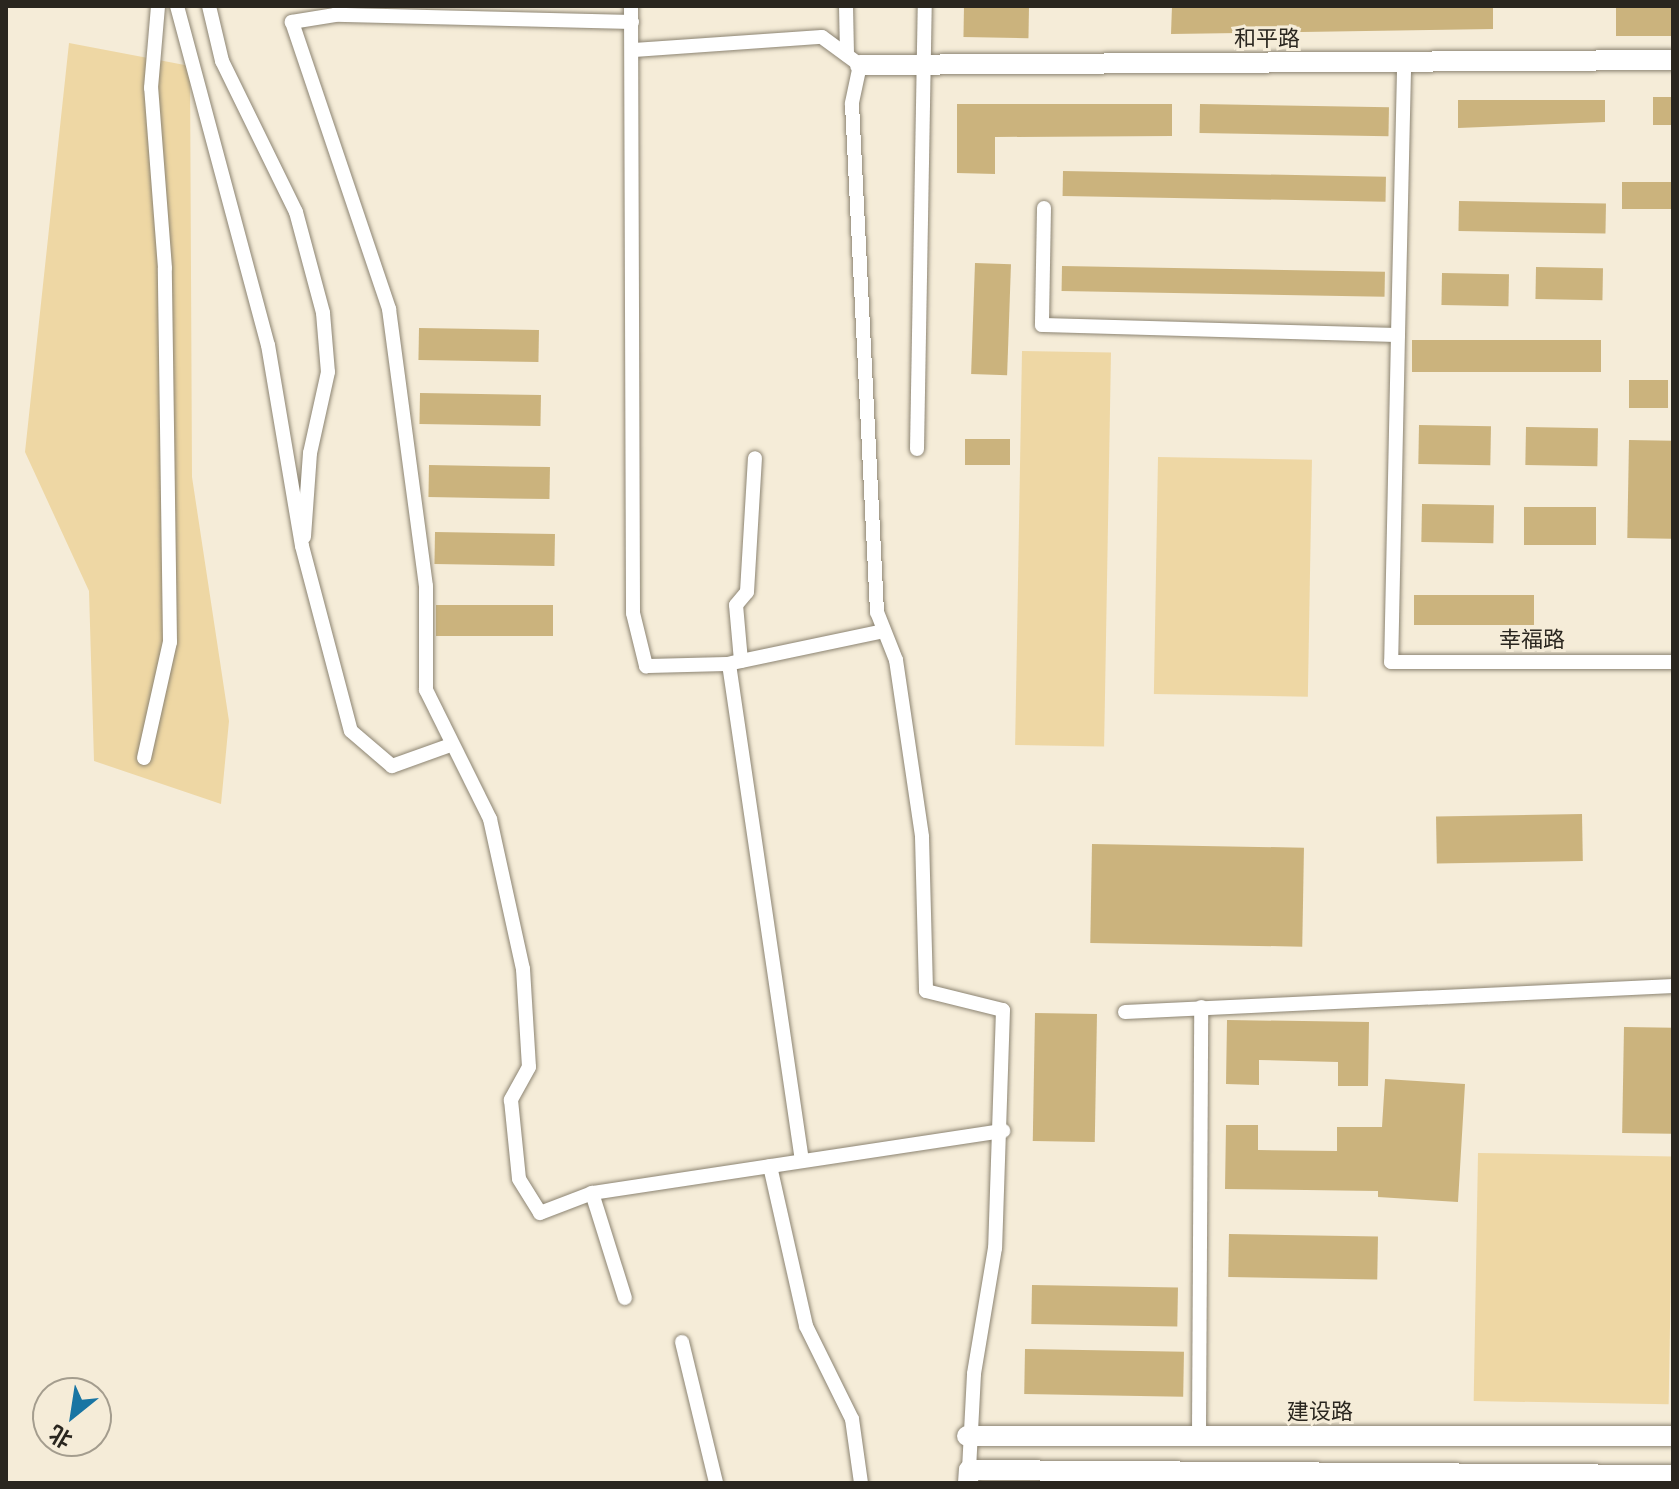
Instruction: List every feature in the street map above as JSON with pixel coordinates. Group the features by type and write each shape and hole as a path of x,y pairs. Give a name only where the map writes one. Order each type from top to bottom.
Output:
{"street":[{"path":"144,758 170,642 165,268 151,88 158,6"},
{"path":"177,6 268,345 302,546 351,731 392,766 448,746"},
{"path":"209,6 222,61 296,212 323,313 328,372 310,453 302,546"},
{"path":"631,6 634,50 633,613 646,666 735,662 884,631"},
{"path":"846,6 854,60 852,104 877,612 896,660 922,837 926,991 1003,1010 1003,1131 967,1436 968,1476 1673,1475"},
{"path":"917,449 925,6"},
{"path":"632,22 335,15 292,22 389,309 426,586 426,690 448,746 490,819 523,969 529,1067 511,1100 519,1179 540,1213 592,1193 1003,1131"},
{"path":"634,50 822,37 854,60"},
{"name":"和平路","path":"854,60 924,65 1673,60"},
{"path":"1044,208 1042,325 1398,335 1404,62"},
{"name":"幸福路","path":"1398,335 1391,662 1673,662"},
{"path":"755,458 747,592 736,605 735,662 802,1161"},
{"path":"1125,1012 1673,986"},
{"path":"1199,1435 1201,1007"},
{"path":"770,1166 806,1326 852,1419 861,1483"},
{"path":"592,1193 625,1298"},
{"path":"682,1342 716,1483"},
{"name":"建设路","path":"967,1436 1673,1436"}],"shaded area":[{"path":"69,43 190,66 192,477 229,721 221,804 94,761 89,591 25,452"},
{"path":"1022,351 1111,353 1104,746 1015,745"},
{"path":"1158,457 1312,460 1308,697 1154,694"},
{"path":"1478,1153 1673,1156 1669,1404 1474,1401"}],"building":[{"path":"964,6 1029,7 1028,38 963,37"},
{"path":"1172,6 1493,6 1493,29 1171,34"},
{"path":"1616,6 1673,6 1673,36 1616,36"},
{"path":"1653,97 1673,97 1673,125 1653,125"},
{"path":"1458,100 1605,100 1605,122 1458,128"},
{"path":"957,104 1172,104 1172,136 995,137 995,174 957,173"},
{"path":"1200,104 1389,107 1388,136 1199,133"},
{"path":"1063,171 1386,177 1386,202 1063,196"},
{"path":"1622,182 1673,182 1673,209 1622,209"},
{"path":"1459,201 1606,204 1605,234 1458,231"},
{"path":"975,263 1011,264 1007,375 971,374"},
{"path":"1062,266 1385,272 1385,297 1062,291"},
{"path":"1536,267 1603,268 1602,300 1535,299"},
{"path":"1442,273 1509,274 1508,306 1441,305"},
{"path":"419,328 539,330 538,362 418,360"},
{"path":"1412,340 1601,340 1601,372 1412,372"},
{"path":"1629,380 1668,380 1668,408 1629,408"},
{"path":"420,393 541,395 540,426 419,424"},
{"path":"1419,425 1491,426 1490,465 1418,464"},
{"path":"1526,427 1598,428 1597,466 1525,465"},
{"path":"965,439 1010,439 1010,465 965,465"},
{"path":"1629,440 1673,441 1671,539 1627,538"},
{"path":"429,465 550,467 549,499 428,497"},
{"path":"1422,504 1494,505 1493,543 1421,542"},
{"path":"1524,507 1596,507 1596,545 1524,545"},
{"path":"435,532 555,534 554,566 434,564"},
{"path":"1414,595 1534,595 1534,625 1414,625"},
{"path":"436,605 553,605 553,636 436,636"},
{"path":"1582,814 1583,861 1437,864 1436,817"},
{"path":"1092,844 1304,848 1302,947 1090,943"},
{"path":"1035,1013 1097,1014 1095,1142 1033,1141"},
{"path":"1227,1020 1369,1022 1368,1086 1338,1086 1338,1062 1259,1060 1259,1085 1226,1084"},
{"path":"1624,1027 1673,1028 1671,1134 1622,1133"},
{"path":"1385,1079 1465,1084 1458,1202 1378,1197 1378,1191 1225,1189 1226,1125 1258,1125 1258,1150 1337,1151 1337,1127 1382,1127"},
{"path":"1229,1234 1378,1237 1377,1280 1228,1277"},
{"path":"1032,1285 1178,1288 1177,1327 1031,1324"},
{"path":"1025,1349 1184,1352 1183,1397 1024,1394"}]}
